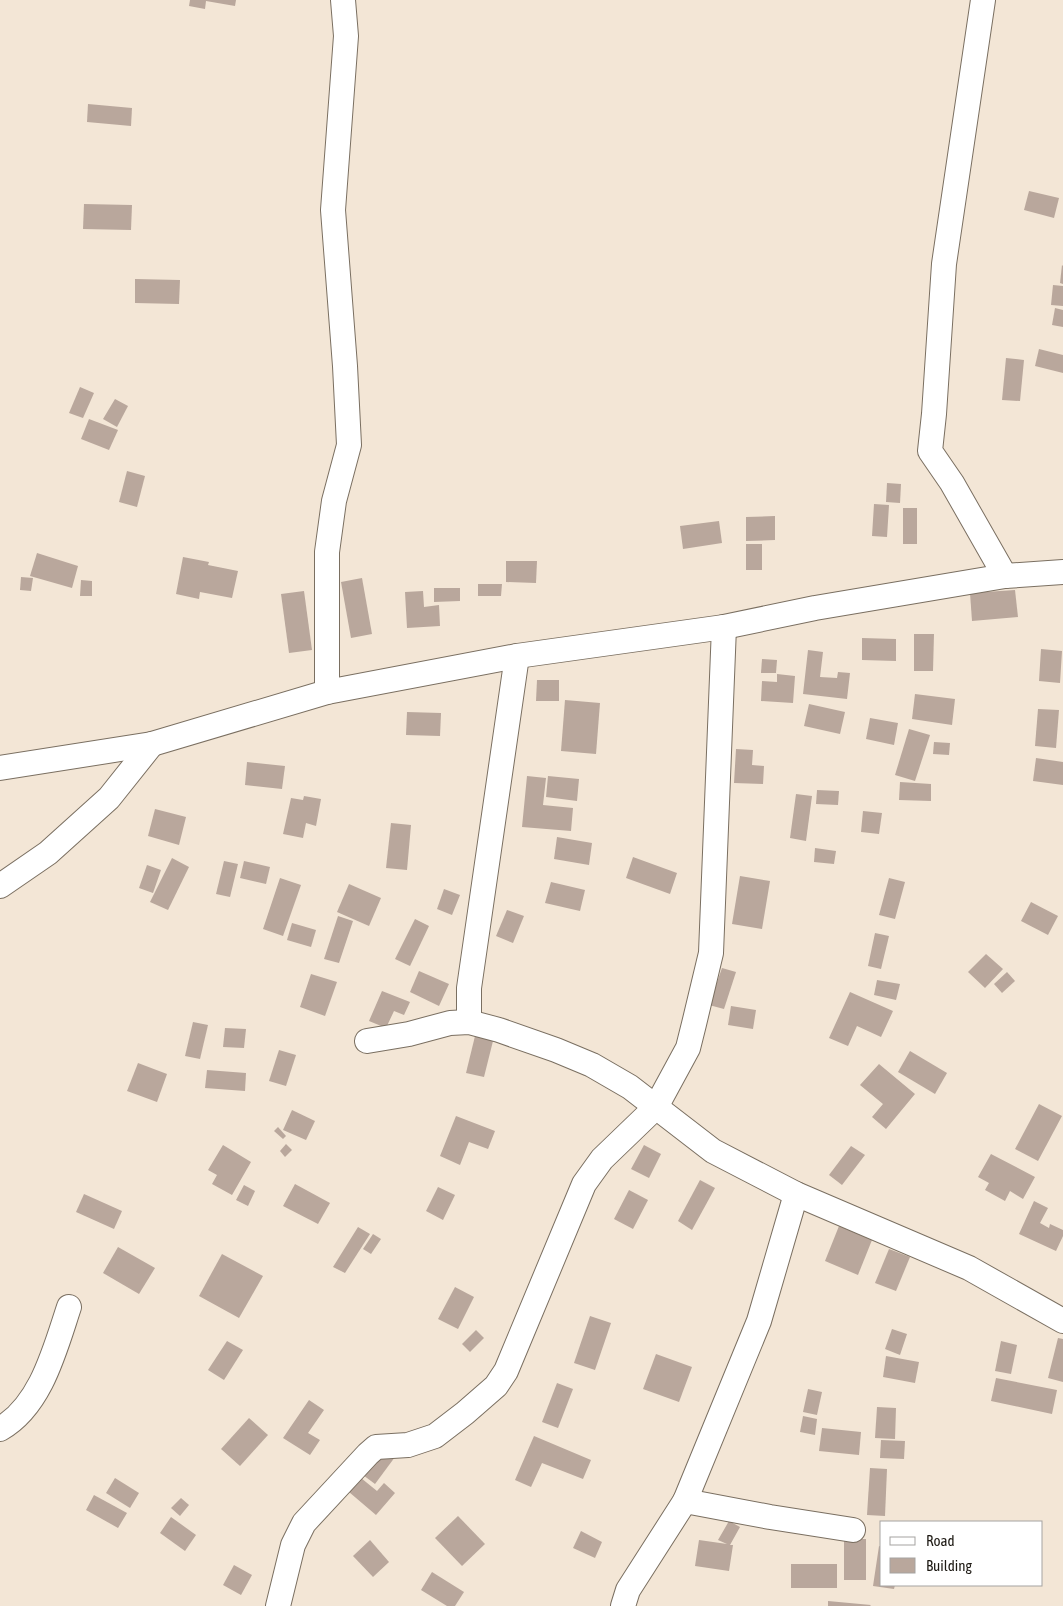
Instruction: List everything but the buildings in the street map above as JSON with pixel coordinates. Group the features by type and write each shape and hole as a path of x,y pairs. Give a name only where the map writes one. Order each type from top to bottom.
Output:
{"street":[{"path":"328,692 327,552 334,501 348,445 345,366 333,210 346,36 343,0"},
{"path":"982,0 944,264 930,451 952,483 1005,576"},
{"path":"0,768 152,744 328,692 517,656 724,627 814,608 1005,576 1063,572"},
{"path":"278,1606 293,1545 304,1523 368,1454 376,1447 408,1445 435,1436 496,1386 506,1371 584,1184 602,1159 656,1107 688,1048 711,953 724,627"},
{"path":"469,1022 470,988 517,656"},
{"path":"0,886 48,853 109,798 152,744"},
{"path":"367,1041 408,1034 450,1023 469,1022 499,1030 592,1065 630,1087 713,1151 796,1194 969,1268 1063,1320"},
{"path":"623,1606 628,1590 685,1501 759,1321 796,1194"},
{"path":"0,1429 24,1411 44,1377 54,1354 69,1307"},
{"path":"685,1501 853,1530"}]}
